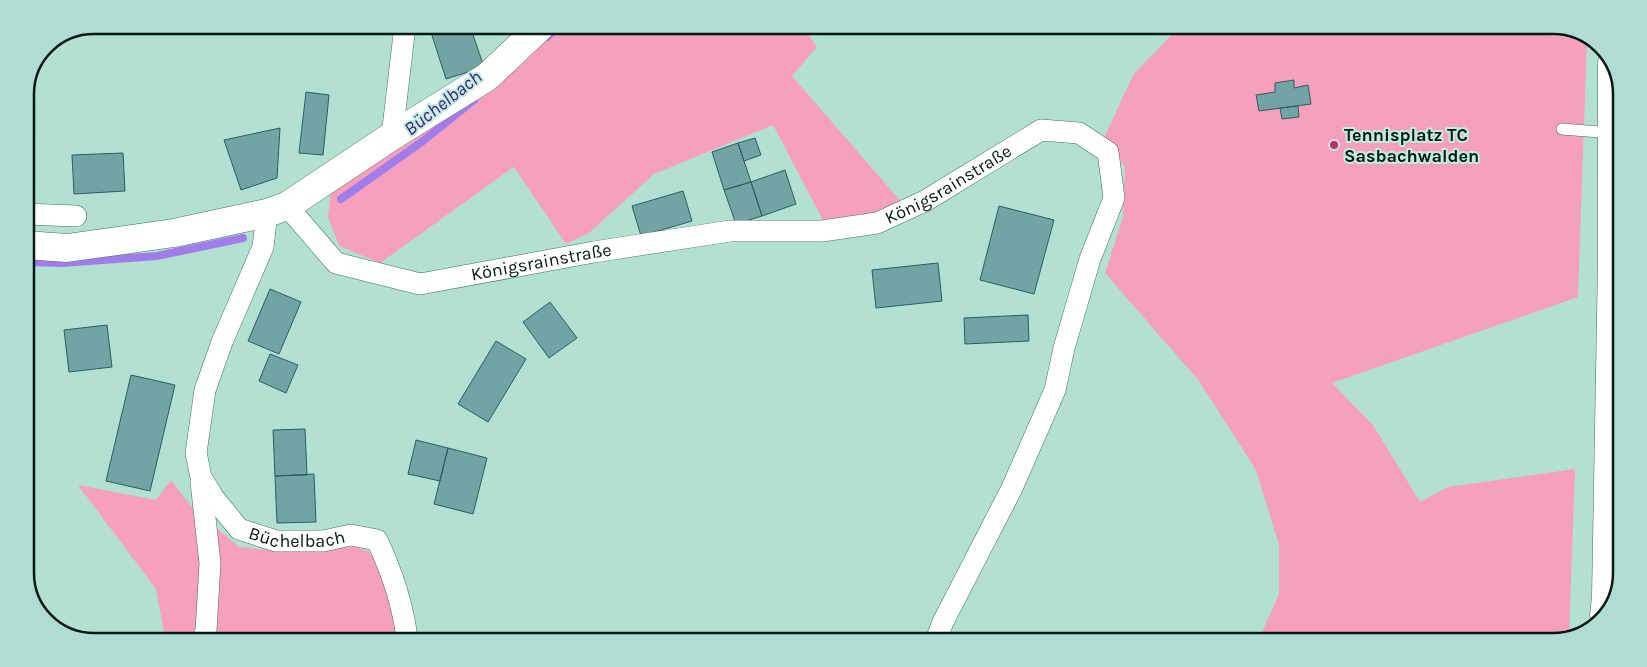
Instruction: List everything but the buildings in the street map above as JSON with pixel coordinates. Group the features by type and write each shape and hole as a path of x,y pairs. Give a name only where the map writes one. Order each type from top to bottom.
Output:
{"street":[{"path":"392,136 404,34"},
{"path":"34,246 67,248 174,233 277,209 487,77 533,34"},
{"path":"1605,604 1611,270 1612,82"},
{"name":"Königsrainstraße","path":"277,209 336,263 420,284 594,252 730,231 822,230 877,223 925,201 1041,130 1079,133 1101,147 1108,152 1114,198 1090,259 1064,348 1055,390 1012,488 939,633"},
{"name":"Büchelbach","path":"205,633 210,562 201,477 196,454 205,390 222,342 263,247 277,209"},
{"path":"34,214 76,216"},
{"name":"Büchelbach","path":"201,477 213,497 238,529 276,541 323,541 351,535 377,540 390,568 404,616 406,633"}],"lane":[{"path":"1562,129 1612,133"}],"shaded area":[{"path":"540,34 808,34 817,47 792,76 903,204 869,218 824,222 773,125 654,174 589,233 566,244 514,167 380,263 339,246 328,217 331,190"},
{"path":"1172,34 1537,34 1572,37 1587,44 1578,297 1332,383 1373,425 1420,502 1448,487 1575,469 1569,631 1561,633 1262,633 1279,594 1279,545 1256,470 1199,381 1105,273 1123,217 1125,167 1104,138 1133,75"},
{"path":"171,480 191,506 239,547 287,552 356,547 372,553 388,579 397,633 164,633 156,589 78,485 156,500"}],"waterway":[{"name":"Büchelbach","path":"547,37 550,34"},
{"name":"Büchelbach","path":"341,199 423,141 474,100"},
{"name":"Büchelbach","path":"34,262 62,263 157,256 243,238"}],"place":[{"name":"Tennisplatz TC Sasbachwalden","path":"1334,145"}]}
